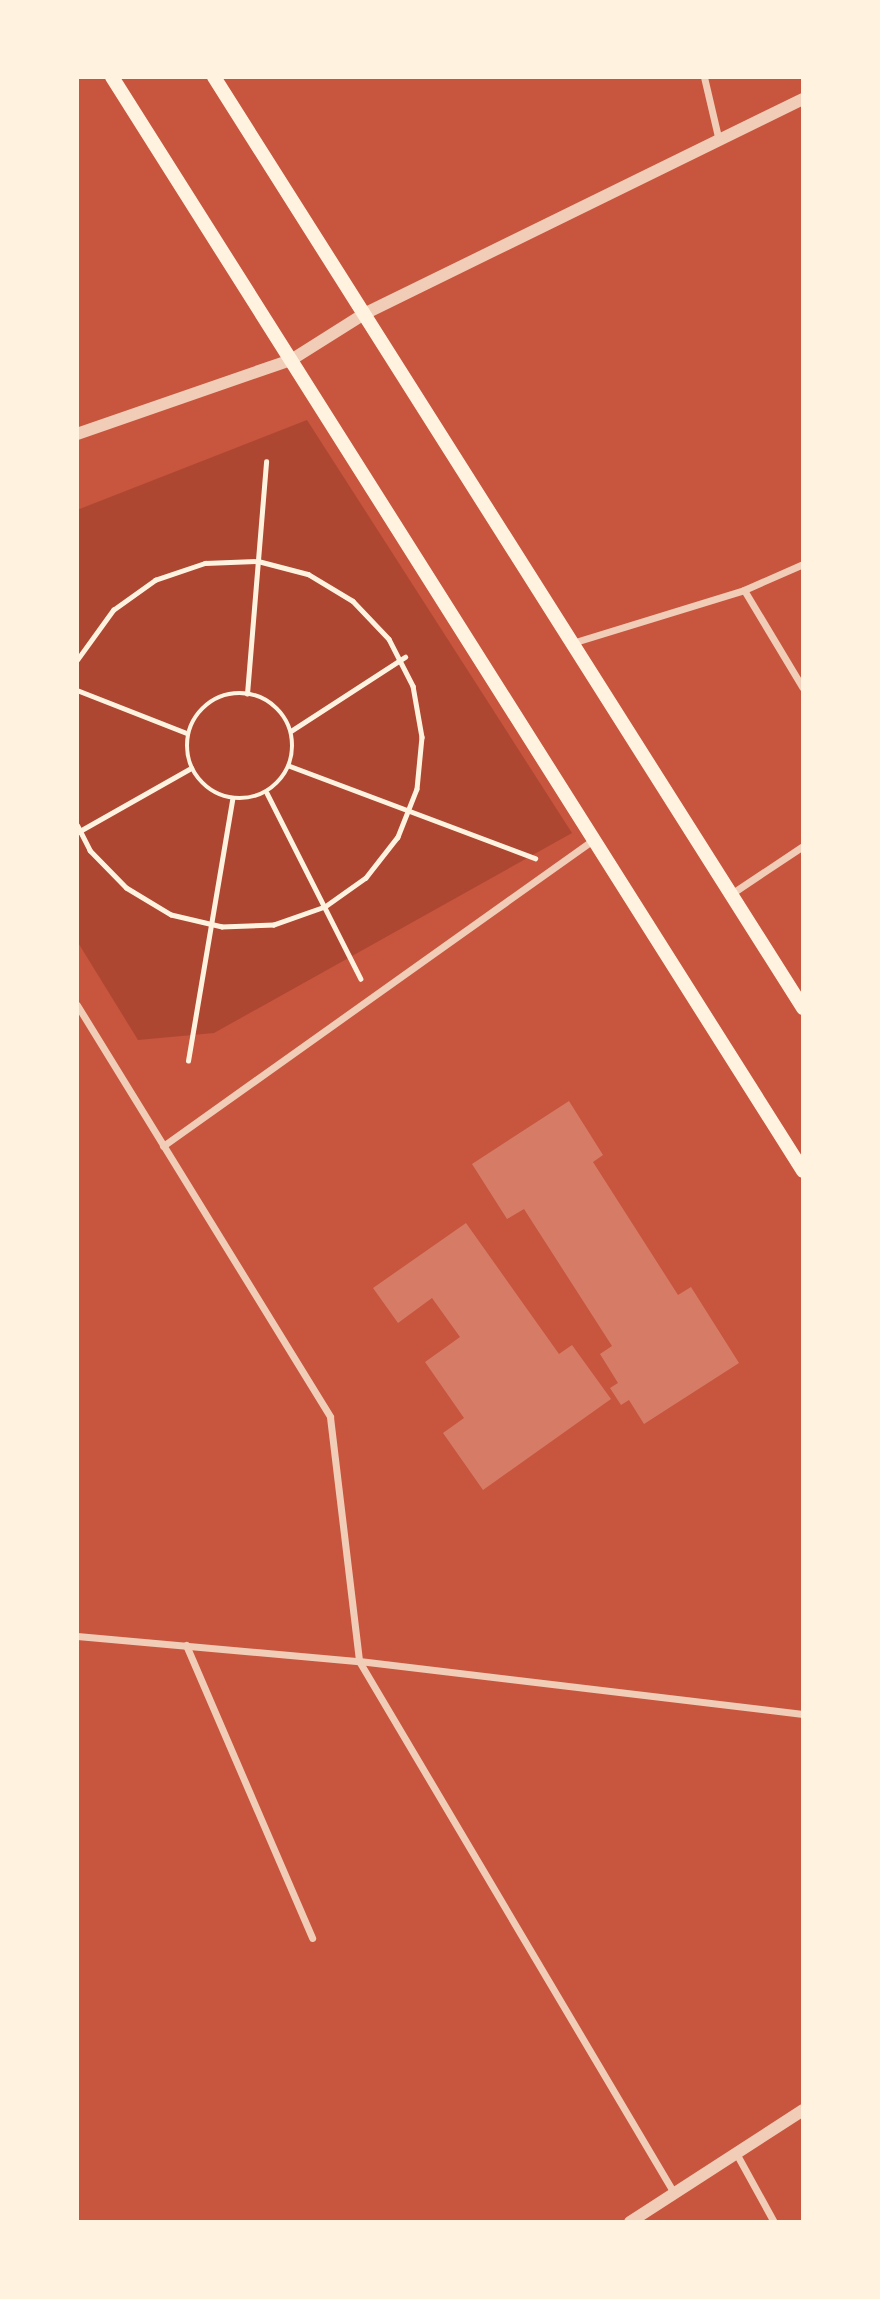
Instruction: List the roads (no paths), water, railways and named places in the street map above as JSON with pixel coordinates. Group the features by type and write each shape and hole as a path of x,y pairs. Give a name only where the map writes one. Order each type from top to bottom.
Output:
{"main road":[{"path":"112,77 803,1171"},
{"path":"214,77 803,1008"}],"street":[{"path":"704,77 720,145"},
{"path":"77,434 291,360 364,314 720,145 803,99"},
{"path":"572,643 744,590 803,564"},
{"path":"744,590 803,688"},
{"path":"163,1146 594,840"},
{"path":"731,894 803,845"},
{"path":"77,1005 330,1417 359,1661 674,2193"},
{"path":"77,1636 359,1661 803,1714"},
{"path":"186,1645 312,1938"},
{"path":"630,2222 803,2110"},
{"path":"736,2154 774,2222"}]}
